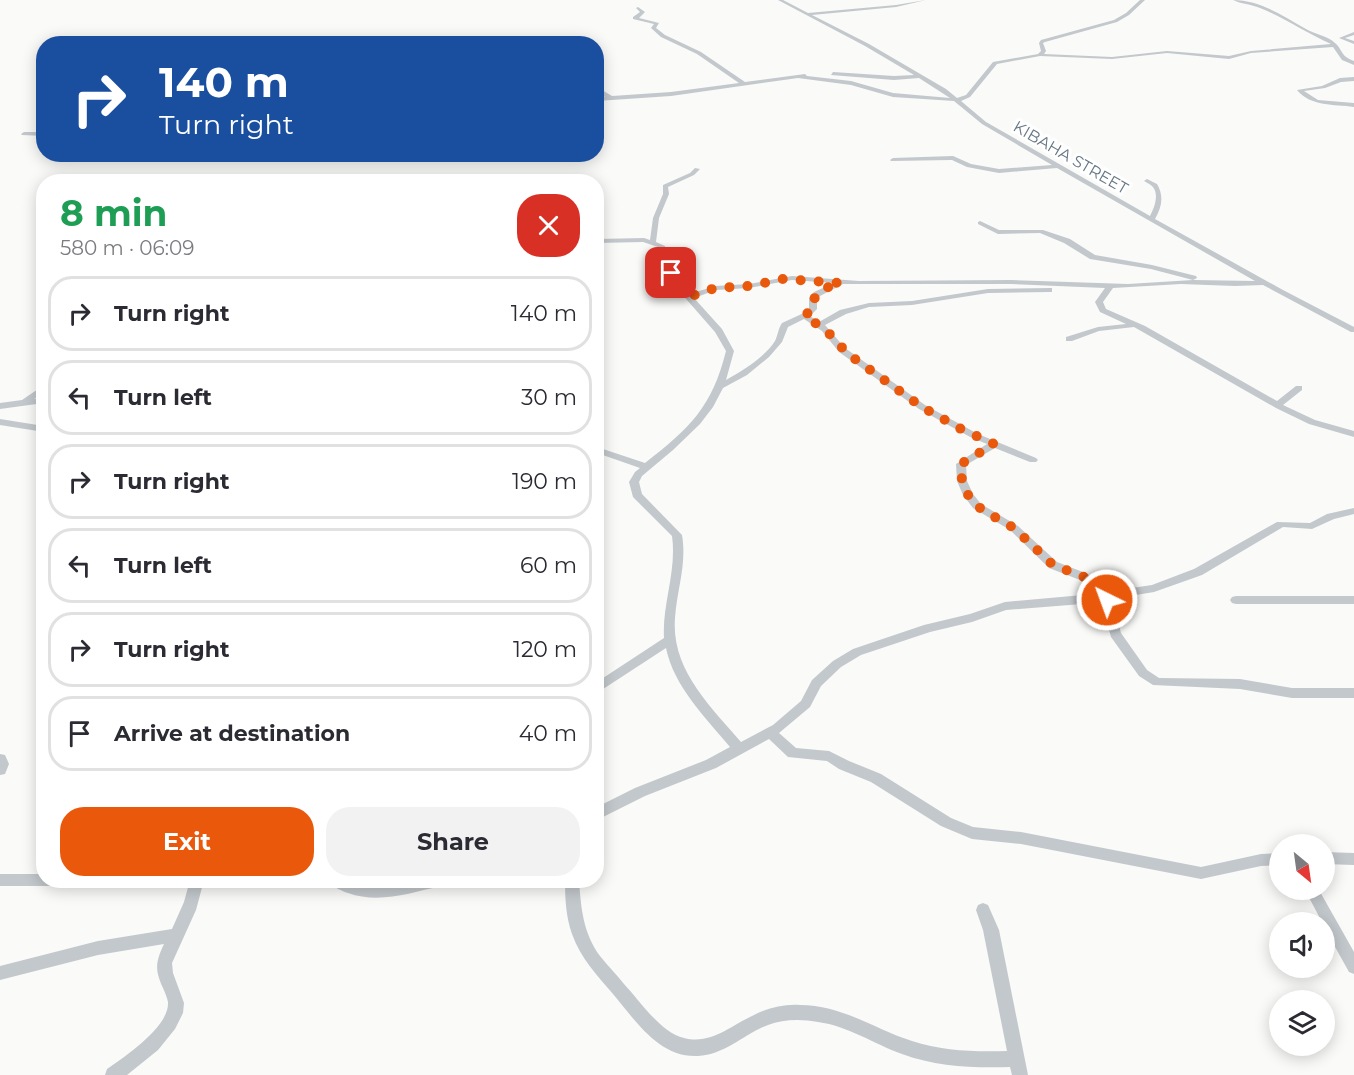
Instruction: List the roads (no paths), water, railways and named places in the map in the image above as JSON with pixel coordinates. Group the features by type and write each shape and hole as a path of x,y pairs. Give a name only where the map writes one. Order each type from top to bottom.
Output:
{"street":[{"name":"KIBAHA STREET","path":"780,0 919,76 958,100 984,123 1263,283 1354,330"},
{"path":"806,14 896,6 924,0"},
{"path":"1040,55 1044,51 1042,41 1058,34 1100,25 1124,16 1143,0"},
{"path":"1234,0 1264,8 1335,45 1344,58 1354,63"},
{"path":"638,8 643,12 635,18 655,22 657,24 653,28 663,36 699,53 744,84"},
{"path":"1354,33 1341,38 1354,43"},
{"path":"799,77 851,83 893,95 958,100 968,96 995,63 1040,55 1107,58 1167,52 1229,58 1251,52 1335,45"},
{"path":"1339,52 1350,51"},
{"path":"604,99 689,92 821,74 894,78 919,76"},
{"path":"1354,79 1340,80 1323,87 1300,90 1305,96 1319,101 1354,105"},
{"path":"604,94 612,99"},
{"path":"24,134 36,134"},
{"path":"893,160 952,158 974,168 999,171 1060,166"},
{"path":"653,241 656,218 666,194 665,186 692,174 697,169"},
{"path":"1147,180 1155,185 1159,196 1158,207 1152,219"},
{"path":"980,223 998,232 1041,231 1067,241 1093,257 1152,267 1207,282"},
{"path":"604,241 653,241 664,250 674,278 719,331 730,351 721,386 701,420 638,474 634,482 637,495 672,528 679,544 668,641 687,686 739,748"},
{"path":"689,297 715,288 749,286 783,279 841,283 1011,282 1082,285 1263,283"},
{"path":"721,386 737,378 767,353 779,340 785,325 813,309 813,298 817,294 841,283"},
{"path":"819,325 843,312 868,305 922,301 988,291 1048,290 1082,285"},
{"path":"1111,285 1099,302 1109,314 1135,325 1277,405 1312,422 1354,434"},
{"path":"804,316 831,334 842,350 922,407 961,429 1033,460"},
{"path":"1069,339 1098,329 1135,325"},
{"path":"1277,405 1299,388"},
{"path":"23,402 36,393"},
{"path":"0,405 36,401"},
{"path":"0,422 36,428"},
{"path":"994,444 961,464 962,482 971,501 1014,528 1053,565 1084,577 1104,597 1115,634 1143,673 1157,682 1240,684 1292,693 1354,693"},
{"path":"604,452 647,467"},
{"path":"604,810 640,792 711,764 770,732 806,704 816,683 837,664 857,652 928,628 972,618 1005,606 1104,597 1154,588 1182,579 1281,524 1312,526 1331,516 1354,511"},
{"path":"1236,600 1354,600"},
{"path":"604,683 668,641"},
{"path":"770,732 793,753 829,756 876,778 946,822 972,832 1021,838 1201,873 1269,860"},
{"path":"0,759 2,764 0,770"},
{"path":"1335,858 1354,859"},
{"path":"0,880 36,880"},
{"path":"113,1075 148,1049 165,1028 174,1011 176,1003 166,977 164,961 178,935 194,888"},
{"path":"347,888 359,892 402,888"},
{"path":"572,888 574,920 591,958 646,1021 679,1045 695,1048 716,1044 775,1014 809,1012 836,1016 912,1050 1018,1067 991,930 983,910"},
{"path":"1317,900 1354,967"},
{"path":"0,973 98,948 178,935"}]}
